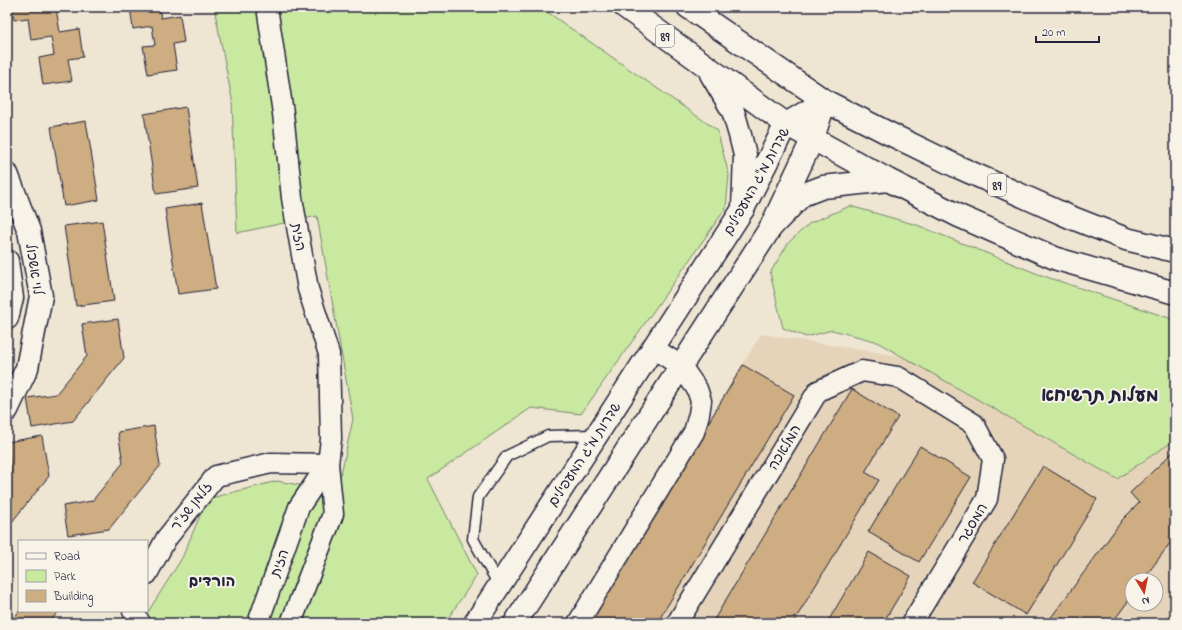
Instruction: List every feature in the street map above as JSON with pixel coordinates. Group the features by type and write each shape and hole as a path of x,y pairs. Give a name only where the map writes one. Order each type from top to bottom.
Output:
{"main road":[{"name":"89","path":"625,7 786,124 888,180 959,216 1057,259 1175,293"},
{"name":"89","path":"688,7 825,102 956,166 1070,217 1126,239 1175,251"},
{"path":"705,65 733,111 740,135 745,155 743,209"},
{"name":"שדרות מ\"ג המעפילים","path":"475,623 743,209 786,124 825,102"},
{"name":"שדרות מ\"ג המעפילים","path":"515,623 771,227 813,138 825,102"},
{"name":"לוי אשכול","path":"7,174 29,231 41,296 27,368 7,410"},
{"path":"771,227 802,195 823,187 888,180"},
{"name":"לוי אשכול","path":"7,261 12,298 7,318"}],"street":[{"name":"הזית","path":"267,7 283,113 292,198 308,289 329,354 331,439 328,464 333,514 291,623"},
{"path":"578,623 694,432 700,414 701,401 697,389 681,366 653,348"},
{"name":"המלאכה","path":"678,623 818,391 862,371 898,377 945,406"},
{"name":"המסגר","path":"912,623 987,499 993,459 974,424 945,406"},
{"name":"זלמן שז\"ר","path":"148,572 166,538 216,476 271,463 328,464"},
{"name":"הזית","path":"258,623 299,507 328,464"},
{"path":"120,623 126,612"},
{"path":"134,612 140,623"}],"lane":[{"path":"499,585 473,538 478,497 507,456 548,436 596,435"}],"shaded area":[{"path":"761,334 1138,394 1175,402 1175,623 584,623"}],"green space":[{"path":"214,7 540,7 717,130 729,175 726,208 581,414 531,408 428,479 477,575 445,623 141,623 182,558 207,499 277,481 337,492 353,419 317,216 237,233 232,99"},
{"path":"850,206 917,225 1038,274 1175,320 1175,440 1117,479 875,341 832,330 806,337 783,328 770,273 789,242 810,223"}],"building":[{"path":"12,7 42,7 43,10 56,8 60,32 79,29 83,57 68,59 72,81 43,85 39,58 54,55 51,37 31,40 28,18 14,20"},
{"path":"130,7 159,7 161,18 180,15 184,42 173,44 177,70 148,74 143,46 155,45 152,26 133,29"},
{"path":"186,107 198,188 156,194 144,114"},
{"path":"86,121 99,200 64,206 51,127"},
{"path":"202,203 216,289 178,294 165,209"},
{"path":"102,221 114,301 76,306 64,226"},
{"path":"118,319 124,358 73,421 32,428 27,398 56,394 87,356 82,324"},
{"path":"743,365 794,395 657,623 588,623"},
{"path":"852,389 898,417 865,472 879,480 793,623 712,623"},
{"path":"154,426 160,466 109,529 68,535 63,506 92,501 123,463 118,432"},
{"path":"42,436 49,476 7,528 7,479 11,473 7,442"},
{"path":"920,446 971,477 919,562 868,532"},
{"path":"1175,450 1175,541 1173,539 1149,572 1124,572 1124,607 1112,623 1047,623 1123,519 1139,503 1130,493"},
{"path":"1043,466 1097,499 1026,615 972,582"},
{"path":"869,552 911,576 883,623 827,623"},
{"path":"18,612 58,612 49,623 7,623 7,618 15,617"}],"district":[{"name":"מעלות תרשיחא","path":"1100,395"},
{"name":"הורדים","path":"212,581"}]}
